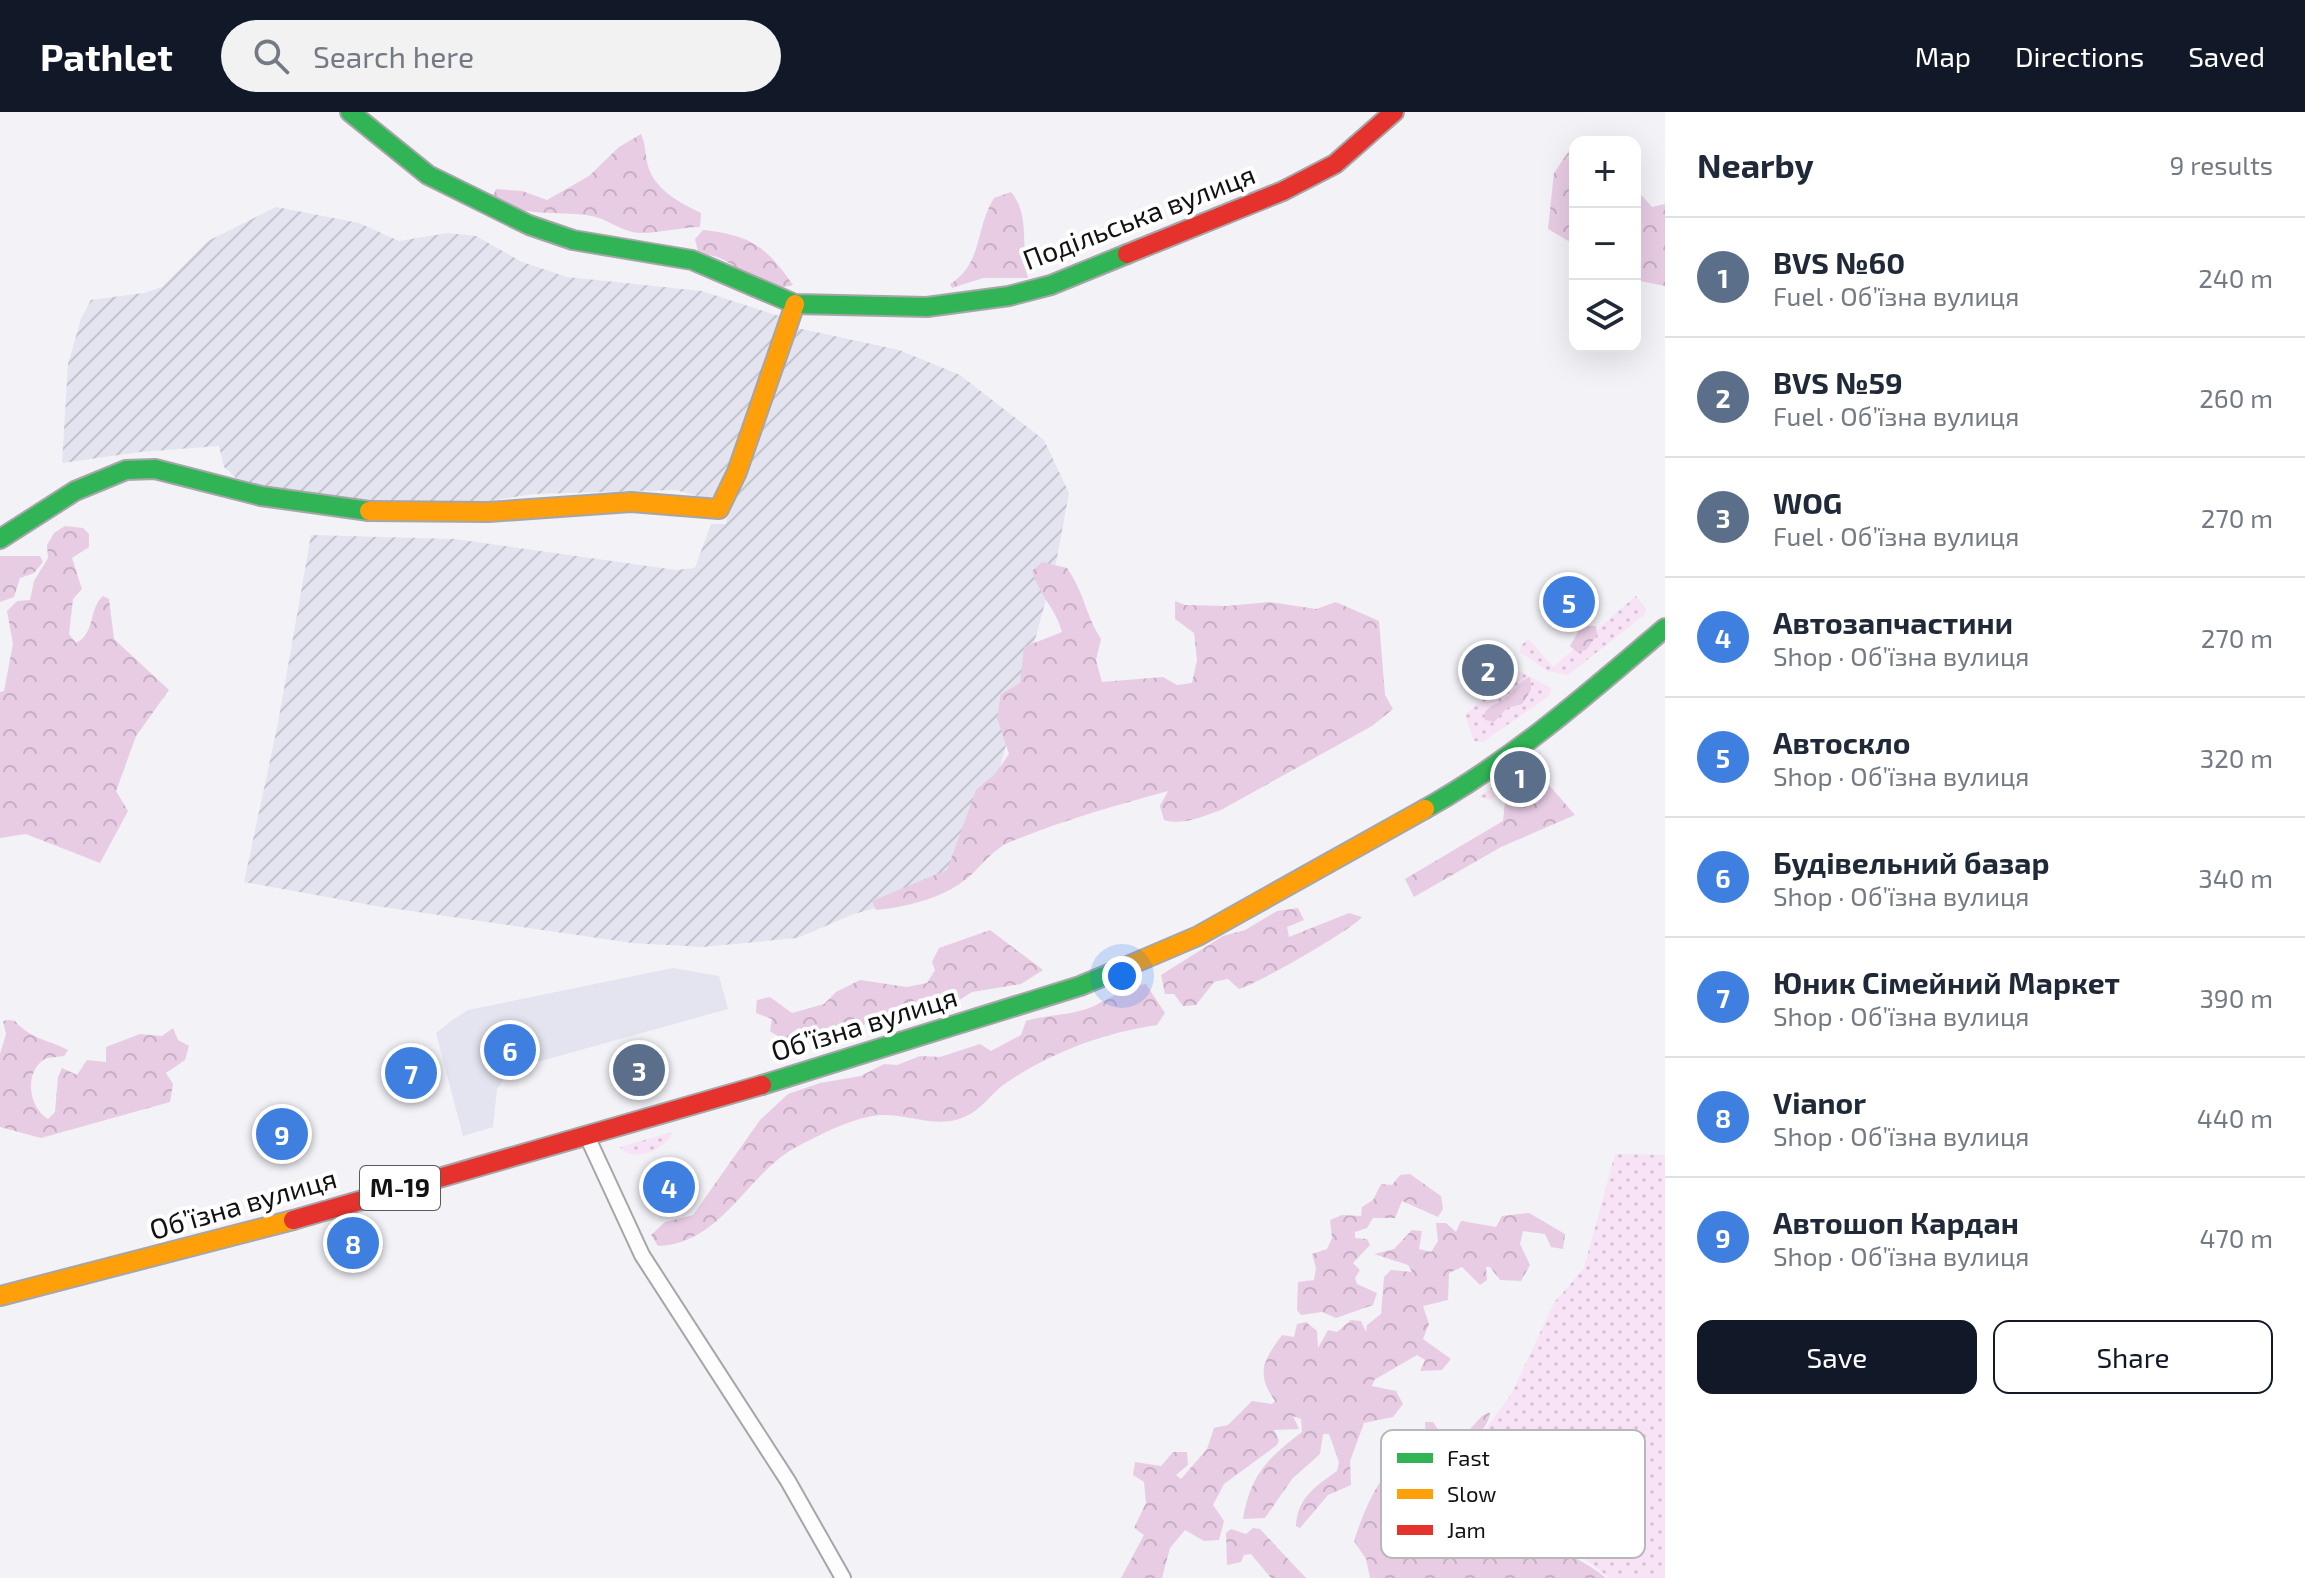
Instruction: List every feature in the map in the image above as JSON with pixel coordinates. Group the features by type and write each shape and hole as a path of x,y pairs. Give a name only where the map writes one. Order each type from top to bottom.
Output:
{"main road":[{"name":"Подільська вулиця","path":"350,112 428,175 529,225 587,243 692,260 795,304 927,307 997,298 1051,285 1307,181 1335,164 1394,112"},
{"path":"0,539 75,491 126,470 155,469 261,496 383,513 488,512 631,502 719,509 737,472 795,304"},
{"name":"Обʼїзна вулиця","path":"0,1296 258,1230 807,1072 1080,986 1198,936 1461,789 1554,722 1665,628"}],"street":[{"path":"586,1134 642,1255 788,1481 843,1578"}],"shaded area":[{"path":"276,207 359,223 399,241 448,233 476,236 522,262 567,277 702,291 779,316 741,443 720,491 708,499 676,490 534,494 483,502 377,501 257,486 236,478 224,467 219,446 140,452 62,463 68,364 81,319 91,300 144,293 162,287 208,241"},
{"path":"797,328 899,350 960,375 1044,440 1069,493 1056,563 995,785 972,833 959,885 854,914 797,938 702,947 632,943 376,906 244,882 278,723 311,535 455,539 676,570 695,568 711,524 726,524 729,506"},
{"path":"1636,596 1646,609 1644,615 1568,675 1548,671 1520,652 1521,645 1529,639 1553,667"},
{"path":"1517,670 1551,688 1550,695 1483,742 1474,741 1465,715"},
{"path":"1541,751 1537,769 1525,777 1520,773 1509,781 1512,786 1490,800 1479,797"},
{"path":"673,968 719,976 728,1009 512,1069 497,1089 493,1127 463,1136 436,1033 451,1021 468,1010"},
{"path":"673,1132 664,1144 650,1152 634,1154 620,1147"},
{"path":"1615,1154 1665,1155 1665,1578 1609,1578 1584,1558 1645,1558 1645,1430 1485,1430 1512,1393 1554,1303 1584,1268"}],"green space":[{"path":"641,134 648,166 656,182 669,195 701,213 700,227 637,233 596,217 515,208 493,196 496,189 522,191 547,200 589,176 619,147"},
{"path":"1569,151 1569,241 1548,229 1554,173"},
{"path":"1011,192 1021,211 1028,278 983,278 952,288 950,284 961,276 973,256 994,198"},
{"path":"1641,195 1652,207 1665,204 1665,286 1641,281"},
{"path":"703,230 733,235 756,245 793,285 766,285 723,260 699,255 695,239"},
{"path":"65,526 83,528 89,534 89,547 72,558 82,589 73,599 69,634 76,643 82,639 98,601 103,596 109,599 114,639 169,690 136,736 116,791 128,811 100,863 26,834 0,838 0,692 4,691 13,644 7,611 17,601 30,600 34,581 48,558 47,545 54,533"},
{"path":"0,556 40,556 43,562 34,573 20,578 14,597 0,602"},
{"path":"1042,562 1067,568 1078,587 1101,639 1096,660 1102,682 1163,677 1177,685 1192,683 1197,660 1194,633 1175,619 1175,601 1185,605 1226,606 1270,602 1316,609 1336,602 1379,621 1385,695 1393,709 1372,726 1221,810 1193,820 1171,822 1164,820 1160,806 1168,791 1129,802 1071,819 1008,843 962,882 940,895 876,910 872,901 947,870 976,790 995,774 1009,754 997,718 1001,694 1020,683 1024,647 1062,632 1032,571"},
{"path":"1596,626 1597,635 1586,650 1577,652 1570,646 1579,630"},
{"path":"1530,677 1531,690 1522,704 1507,708 1494,722 1485,720 1487,710"},
{"path":"1543,783 1548,784 1575,815 1501,847 1414,897 1405,879 1503,821 1505,802 1522,798"},
{"path":"1298,908 1304,920 1287,927 1289,937 1349,913 1362,917 1323,944 1248,986 1239,989 1228,979 1214,982 1196,1005 1183,1006 1174,994 1165,994 1161,975 1223,936 1245,930 1277,911"},
{"path":"990,930 1043,970 1021,984 972,992 953,1004 863,1025 816,1040 791,1040 780,1036 770,1031 772,1019 756,1013 757,1000 770,997 792,1013 824,1004 836,992 860,980 907,987 927,983 935,970 932,962 939,948"},
{"path":"1146,984 1165,1013 1157,1025 1117,1033 1060,1053 1006,1083 964,1117 944,1122 881,1115 840,1126 783,1156 719,1219 701,1232 681,1242 658,1246 651,1235 665,1222 693,1215 760,1120 788,1094 820,1083 861,1076 884,1064 897,1065 920,1056 940,1057 980,1044 991,1051 1021,1035 1026,1021 1086,1009 1125,990"},
{"path":"9,1020 33,1035 68,1050 64,1056 45,1059 38,1065 31,1080 36,1106 48,1119 55,1112 58,1077 62,1068 77,1075 87,1060 106,1062 106,1047 140,1034 162,1036 173,1028 178,1040 189,1046 185,1060 166,1073 173,1084 170,1102 41,1138 0,1127 0,1054 6,1034 3,1021"},
{"path":"1410,1174 1441,1196 1443,1209 1438,1217 1402,1201 1395,1218 1373,1218 1367,1228 1355,1232 1355,1238 1367,1239 1370,1245 1353,1263 1360,1270 1355,1278 1357,1284 1377,1293 1373,1305 1336,1318 1322,1312 1301,1315 1297,1310 1298,1282 1314,1280 1316,1268 1312,1254 1327,1249 1332,1238 1330,1220 1342,1215 1361,1216 1362,1207 1373,1200 1381,1184 1392,1185 1400,1175"},
{"path":"1529,1213 1565,1234 1563,1249 1551,1247 1545,1234 1523,1231 1520,1244 1530,1265 1521,1281 1500,1280 1490,1267 1486,1267 1487,1280 1480,1285 1462,1267 1449,1273 1448,1300 1423,1306 1429,1324 1423,1339 1451,1359 1442,1370 1420,1371 1425,1360 1417,1355 1374,1380 1372,1386 1396,1391 1403,1404 1393,1417 1364,1423 1350,1461 1351,1485 1328,1495 1300,1528 1296,1526 1304,1500 1337,1471 1339,1462 1329,1434 1323,1434 1320,1454 1292,1479 1265,1518 1243,1519 1246,1503 1262,1469 1302,1432 1301,1419 1293,1416 1299,1429 1274,1430 1279,1440 1277,1445 1224,1484 1213,1505 1224,1521 1219,1540 1204,1541 1185,1530 1170,1548 1162,1578 1121,1578 1144,1535 1134,1528 1146,1503 1144,1482 1133,1475 1135,1462 1161,1466 1173,1452 1187,1452 1188,1465 1176,1475 1181,1479 1207,1449 1214,1428 1228,1425 1252,1401 1272,1404 1275,1401 1265,1382 1264,1367 1282,1335 1294,1337 1297,1324 1306,1322 1317,1331 1318,1348 1328,1330 1337,1332 1351,1320 1361,1321 1366,1332 1367,1325 1381,1314 1384,1277 1391,1270 1412,1272 1408,1265 1374,1254 1394,1249 1412,1230 1422,1231 1419,1249 1431,1252 1438,1241 1436,1223 1446,1223 1456,1232 1461,1221 1496,1227 1502,1216"},
{"path":"1490,1412 1482,1430 1469,1430"},
{"path":"1425,1422 1433,1422 1438,1430 1425,1430"},
{"path":"1380,1483 1381,1558 1577,1558 1606,1578 1370,1578 1366,1559 1354,1541"},
{"path":"1253,1528 1260,1529 1306,1578 1271,1578 1251,1554 1244,1555 1241,1562 1227,1565 1226,1533 1231,1529 1246,1534"}],"traffic: fast":[{"path":"350,112 428,175 529,225 573,240 692,260 795,304 927,307 1009,296 1051,285 1127,254"},
{"path":"0,539 75,491 126,470 155,469 261,496 369,511"},
{"path":"1425,809 1520,747 1665,628"},
{"path":"762,1085 1080,986 1116,971"}],"traffic: slow":[{"path":"369,511 488,512 631,502 719,509 737,472 795,304"},
{"path":"1116,971 1198,936 1425,809"},
{"path":"0,1296 293,1220"}],"traffic: jam":[{"path":"1127,254 1283,191 1335,164 1394,112"},
{"path":"293,1220 762,1085"}],"place":[{"name":"Автоскло","path":"1569,602"},
{"name":"BVS №59","path":"1488,670"},
{"name":"BVS №60","path":"1520,777"},
{"name":"Будівельний базар","path":"510,1050"},
{"name":"WOG","path":"639,1070"},
{"name":"Юник Сімейний Маркет","path":"411,1073"},
{"name":"Автошоп Кардан","path":"282,1134"},
{"name":"Автозапчастини","path":"669,1187"},
{"name":"Vianor","path":"353,1243"}]}
